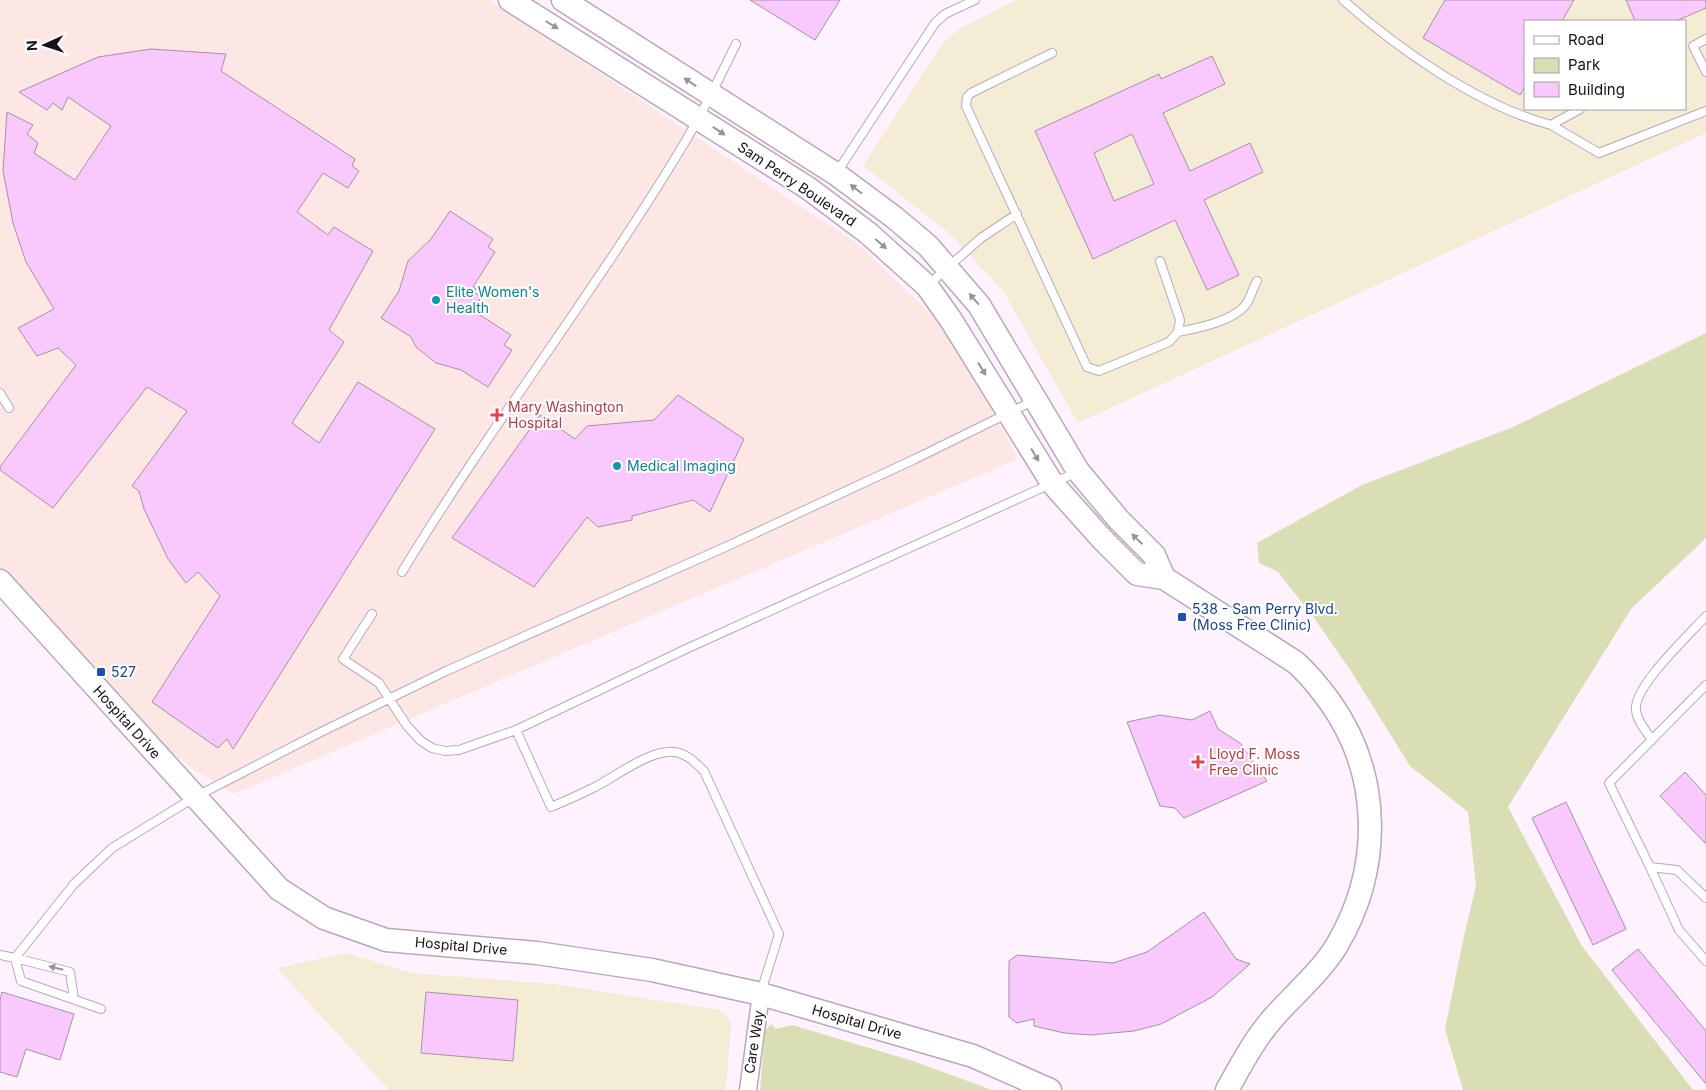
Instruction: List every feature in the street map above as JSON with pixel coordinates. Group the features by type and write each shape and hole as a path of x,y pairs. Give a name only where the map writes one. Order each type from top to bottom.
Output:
{"street":[{"name":"Sam Perry Boulevard","path":"510,0 808,188 868,233 927,286 951,320 1052,483 1102,539 1138,574 1164,578 1277,649 1309,674 1340,718 1362,764 1370,810 1370,848 1364,878 1353,915 1326,960 1270,1021 1227,1090"},
{"name":"Sam Perry Boulevard","path":"563,0 836,174 895,218 928,246 979,305 1078,471 1119,520 1154,555 1164,578"},
{"name":"Hospital Drive","path":"0,582 282,893 324,918 386,940 537,953 652,970 761,994 973,1056 1050,1090"},
{"name":"Care Way","path":"748,1090 761,994"}],"lane":[{"path":"836,174 935,24 945,14 975,0"},
{"path":"1343,0 1380,34 1454,81 1524,118 1551,125 1599,153 1706,111"},
{"path":"1686,50 1706,39"},
{"path":"402,572 615,252 698,117 736,44"},
{"path":"1693,46 1706,72"},
{"path":"1052,53 971,93 967,97 966,106 1087,367 1099,372 1169,342 1178,332 1180,320 1160,261"},
{"path":"1551,125 1578,110"},
{"path":"927,286 982,238 1016,214"},
{"path":"1178,332 1202,328 1228,318 1246,304 1257,281"},
{"path":"0,393 9,408"},
{"path":"15,958 74,884 112,848 195,797 319,733 446,671 915,459 1037,400"},
{"path":"372,614 342,659 378,683 391,699 407,726 421,741 432,748 445,751 459,750 516,730 686,649 1078,471"},
{"path":"1652,740 1637,716 1636,699 1650,677 1706,616"},
{"path":"1706,685 1609,782 1679,930 1706,961"},
{"path":"516,730 551,807 592,788 641,760 660,753 674,752 684,756 704,771 779,934 761,994"},
{"path":"1650,867 1677,870 1706,898"},
{"path":"0,955 70,972 74,999"},
{"path":"15,958 21,981 101,1009"}],"shaded area":[{"name":"Mary Washington Hospital","path":"0,0 489,0 858,244 931,314 971,370 1018,459 234,794 194,770 153,736 0,566"},
{"path":"1016,0 1706,0 1706,133 1078,423 1003,291 949,233 863,166 943,43 959,29"},
{"path":"347,953 411,973 554,984 720,1010 729,1019 731,1025 726,1090 389,1090 277,968"}],"green space":[{"path":"1706,333 1706,538 1631,609 1508,807 1582,946 1693,1090 1463,1090 1445,1029 1476,886 1468,812 1410,766 1351,671 1312,615 1278,572 1259,563 1257,543 1362,485 1513,427"},
{"path":"771,1024 776,1029 792,1025 913,1061 992,1090 760,1090 765,1031"}],"building":[{"path":"750,0 840,0 815,40"},
{"path":"1445,0 1574,0 1563,20 1524,20 1524,89 1520,95 1423,38"},
{"path":"1626,0 1706,0 1706,8 1678,20 1635,20"},
{"path":"151,49 226,54 221,71 355,159 352,166 359,171 348,188 323,173 297,212 328,235 334,227 373,251 329,330 344,342 292,423 319,443 358,382 435,429 233,749 227,739 218,748 152,702 220,596 198,572 186,583 168,559 144,509 139,491 132,486 187,411 147,387 53,508 0,470 0,467 76,365 58,348 37,356 18,328 54,309 26,262 13,223 3,171 7,112 33,125 27,134 38,143 34,153 75,180 111,126 68,97 62,110 53,103 47,110 19,92 98,57"},
{"path":"1212,56 1225,84 1163,113 1190,171 1250,143 1263,172 1204,200 1239,275 1207,290 1175,220 1093,259 1035,131 1159,74 1161,79","holes":["1132,134 1154,184 1114,201 1094,153"]},
{"name":"Elite Women's Health","path":"450,211 493,239 488,247 495,252 473,287 476,289 474,292 481,297 477,304 484,308 480,315 511,335 504,345 512,350 488,387 461,370 436,363 416,347 411,337 381,318 399,291 408,261 431,239"},
{"name":"Medical Imaging","path":"678,395 744,439 710,512 693,500 632,516 632,520 598,527 587,517 534,587 452,538 540,415 575,439 587,426 654,420"},
{"name":"Lloyd F. Moss Free Clinic","path":"1210,711 1218,729 1240,743 1267,781 1184,818 1175,808 1160,806 1127,722 1160,715 1192,720"},
{"path":"1685,772 1706,795 1706,844 1660,796"},
{"path":"1566,802 1626,929 1593,945 1532,818"},
{"path":"1204,912 1236,959 1250,964 1212,997 1161,1024 1134,1031 1091,1035 1064,1033 1034,1026 1034,1019 1017,1023 1009,1017 1009,961 1017,955 1113,963 1147,952"},
{"path":"1638,949 1706,1031 1706,1084 1612,970"},
{"path":"2,992 74,1014 60,1060 26,1049 17,1077 0,1072 0,1000"},
{"path":"426,992 518,1000 513,1061 421,1053"}],"place":[{"name":"Elite Women's Health","path":"436,300"},
{"name":"Mary Washington Hospital","path":"497,415"},
{"name":"Medical Imaging","path":"617,466"},
{"name":"538 - Sam Perry Blvd. (Moss Free Clinic)","path":"1182,617"},
{"name":"527","path":"101,672"},
{"name":"Lloyd F. Moss Free Clinic","path":"1198,762"}]}
